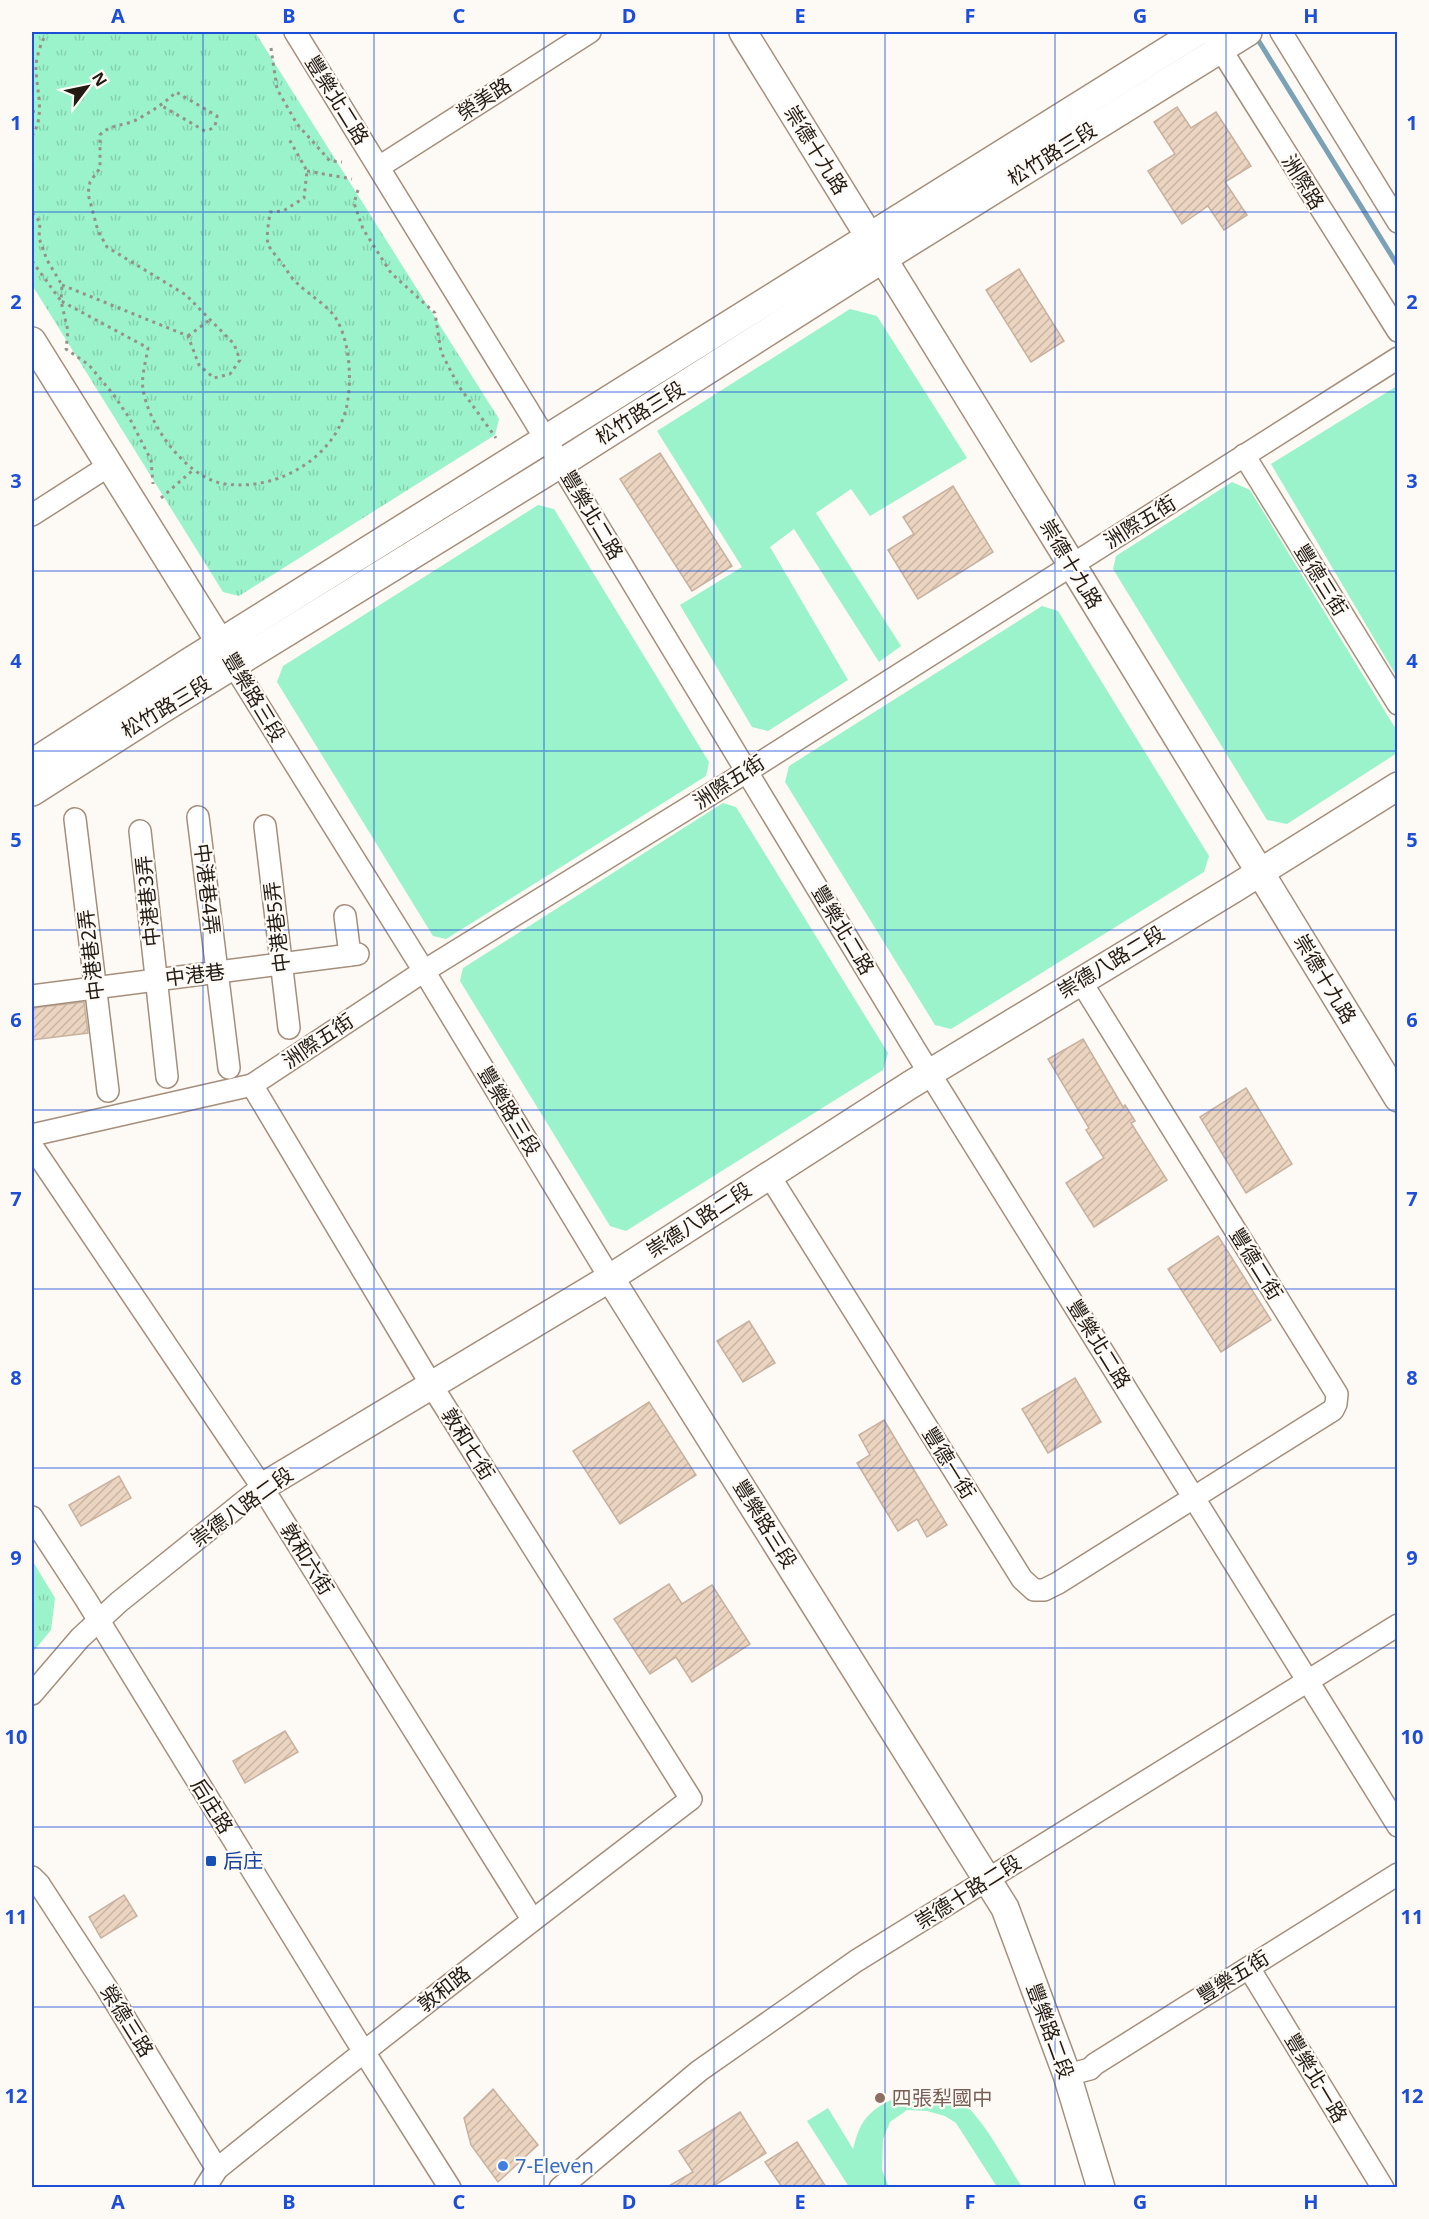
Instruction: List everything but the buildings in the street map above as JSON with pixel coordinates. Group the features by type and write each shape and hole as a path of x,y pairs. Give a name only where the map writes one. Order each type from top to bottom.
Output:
{"street":[{"name":"豐樂北二路","path":"295,32 747,770 929,1073 1398,1826"},
{"name":"榮美路","path":"379,167 590,32"},
{"name":"崇德十九路","path":"743,32 1398,1098"},
{"name":"松竹路三段","path":"32,763 227,655 560,464 1197,32"},
{"name":"松竹路三段","path":"32,792 159,711 227,655 546,440 876,248 1215,40 1248,32"},
{"path":"1281,32 1398,222"},
{"name":"洲際路","path":"1215,40 1398,331"},
{"name":"豐樂路三段","path":"32,341 424,971 610,1278 987,1880"},
{"name":"洲際五街","path":"32,1135 252,1085 424,971 747,770 1398,358"},
{"name":"豐德三街","path":"1244,455 1398,704"},
{"path":"32,514 110,465"},
{"name":"崇德八路二段","path":"32,1694 80,1638 119,1602 262,1487 610,1278 929,1073 1398,786"},
{"name":"中港巷4弄","path":"198,817 229,1068"},
{"name":"中港巷2弄","path":"75,819 108,1091"},
{"name":"中港巷5弄","path":"265,826 289,1028"},
{"name":"中港巷3弄","path":"140,831 167,1077"},
{"name":"中港巷","path":"32,996 354,954 345,916"},
{"name":"豐德二街","path":"1080,980 1336,1394 1336,1404 1333,1410 1194,1497"},
{"name":"敦和七街","path":"252,1085 432,1386 691,1799"},
{"name":"敦和六街","path":"32,1146 262,1487 532,1919"},
{"name":"豐德一街","path":"770,1175 1022,1579 1034,1590 1044,1590 1058,1583 1194,1497"},
{"name":"后庄路","path":"32,1517 450,2187"},
{"name":"崇德十路二段","path":"560,2187 699,2071 856,1961 1398,1625"},
{"name":"敦和路","path":"205,2187 217,2169 532,1919 691,1799"},
{"name":"豐樂五街","path":"1067,2075 1090,2069 1398,1874"},
{"name":"榮德三路","path":"32,1877 39,1884 106,1987 217,2169"},
{"name":"豐樂路二段","path":"987,1880 1005,1908 1067,2075 1101,2187"},
{"name":"豐樂北一路","path":"1249,1968 1383,2187"}],"path":[{"path":"32,136 39,120 36,66 47,32"},
{"path":"271,48 277,89 297,124 330,161 342,162"},
{"path":"62,285 188,336 199,365 214,378 230,374 240,360 234,344 186,295 107,247 98,231 88,194 90,182 100,168 100,135 105,129 137,120 148,111 162,106 176,92 217,116 216,125 212,130 205,131 162,106"},
{"path":"32,111 39,113"},
{"path":"32,261 61,301 148,348 142,387 150,412 158,430 193,470 220,483 252,484 277,479 298,469 320,454 339,429 346,407 351,371 345,342 335,317 295,282 268,244 270,212 283,211 304,198 307,171 289,140"},
{"path":"307,171 351,179"},
{"path":"358,190 354,203 363,229 391,273 435,314 441,352 458,385 495,438"},
{"path":"32,213 40,222 39,238 47,260 62,285 61,301 68,331 66,349 89,364 130,419 151,460 153,484"},
{"path":"188,336 211,320"},
{"path":"161,498 193,470"}],"green space":[{"path":"32,32 255,32 499,419 495,435 239,596 223,592 32,285"},
{"path":"850,309 877,316 967,458 870,516 851,489 816,513 901,646 879,662 794,529 770,547 848,680 768,731 752,727 680,605 742,567 657,431"},
{"path":"1398,387 1397,677 1271,464"},
{"path":"1232,482 1250,490 1397,731 1397,753 1287,824 1267,820 1113,569 1116,556"},
{"path":"538,505 554,509 709,762 706,776 446,939 433,936 277,682 283,666"},
{"path":"1042,606 1058,611 1209,856 1204,872 951,1029 935,1025 785,782 789,766"},
{"path":"723,803 736,807 888,1053 883,1070 626,1231 610,1226 460,981 463,968"},
{"path":"32,1560 55,1598 51,1630 32,1653"},
{"path":"922,2090 949,2096 966,2106 993,2139 1022,2187 997,2187 956,2123 945,2116 927,2111 907,2110 890,2122 883,2139 882,2170 889,2187 849,2187 807,2121 828,2108 853,2149 864,2121 877,2108 903,2095"}],"waterway":[{"path":"1255,35 1398,266"}],"place":[{"name":"后庄","path":"211,1861"},
{"name":"四張犁國中","path":"880,2098"},
{"name":"7-Eleven","path":"503,2166"}]}
